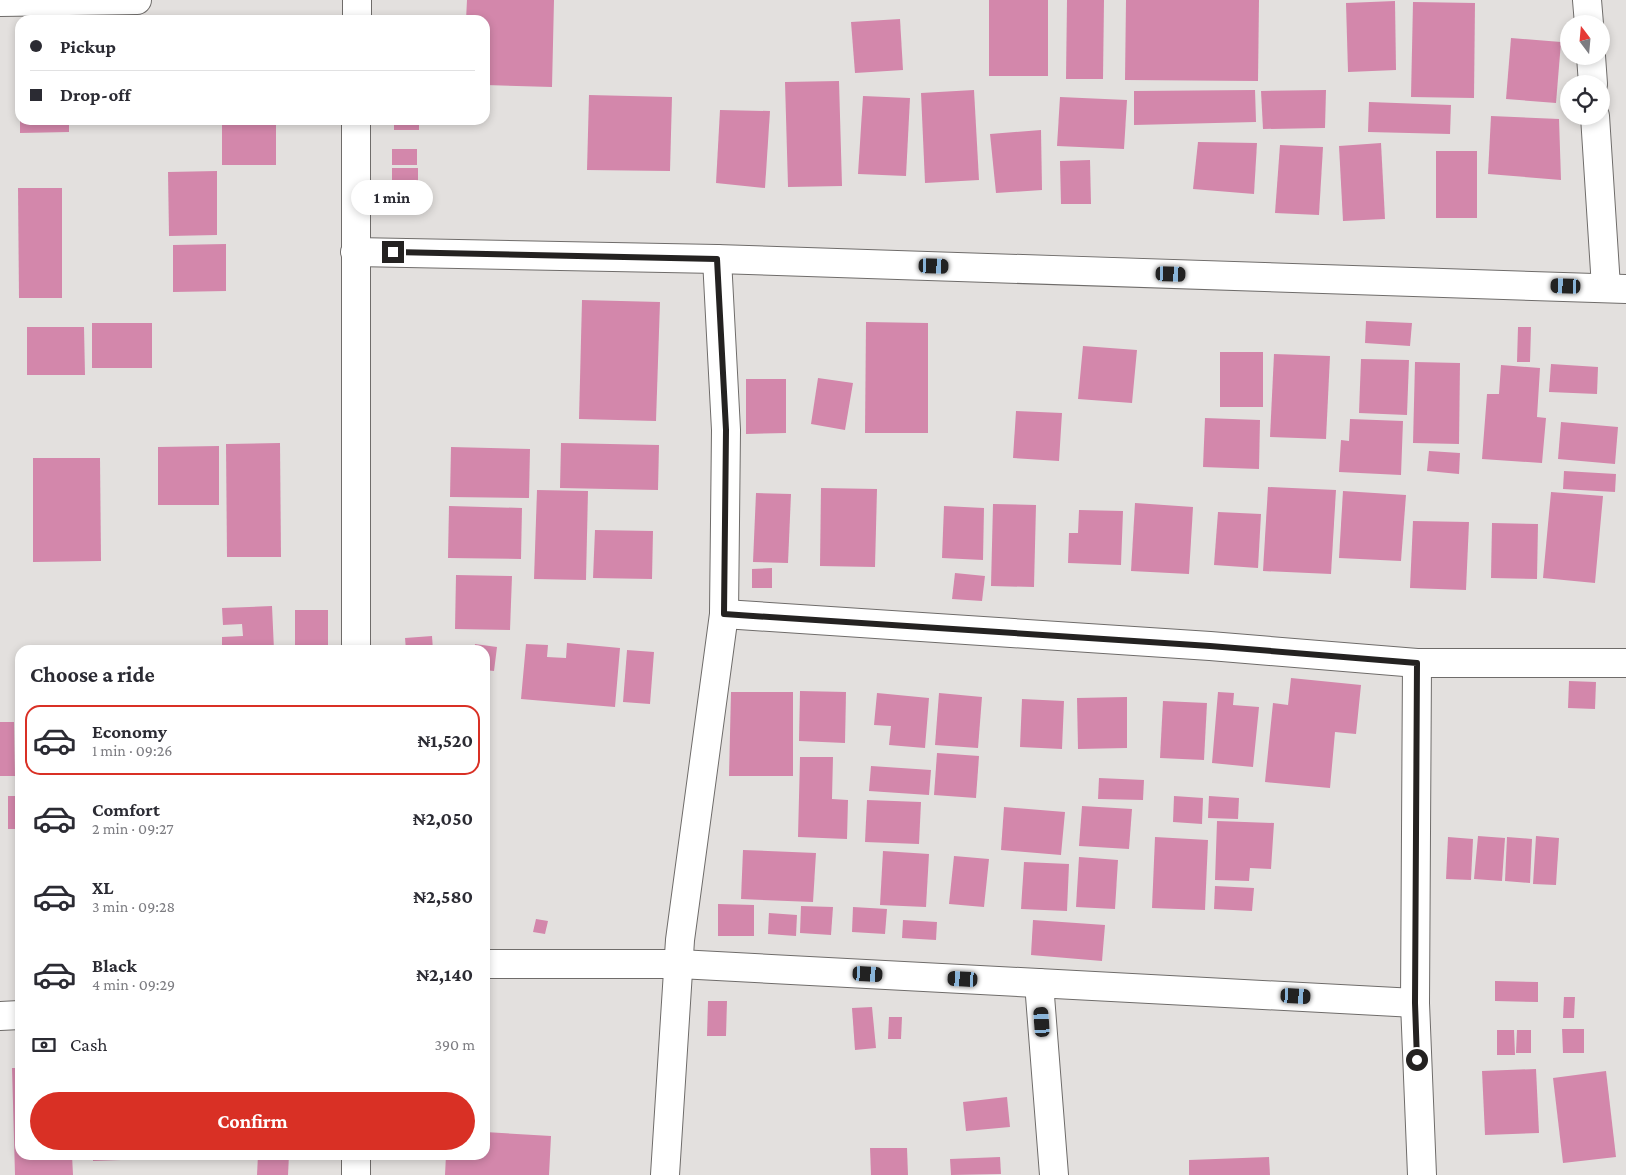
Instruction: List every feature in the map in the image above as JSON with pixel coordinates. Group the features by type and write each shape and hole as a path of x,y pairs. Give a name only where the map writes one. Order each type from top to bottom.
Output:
{"street":[{"path":"0,2 137,0"},
{"path":"357,0 357,15"},
{"path":"1587,0 1588,15"},
{"path":"356,125 356,645"},
{"path":"355,252 717,259 1616,288 1596,125"},
{"path":"665,1175 683,911 694,848 724,614 726,430 717,259"},
{"path":"724,614 1210,646 1417,663 1626,663"},
{"path":"1417,663 1415,1003 1422,1175"},
{"path":"490,964 679,964 1415,1003"},
{"path":"1039,983 1054,1175"},
{"path":"0,1016 15,1015"},
{"path":"356,1160 356,1175"}],"building":[{"path":"467,0 554,0 552,87 490,85 490,15 466,15"},
{"path":"989,0 1048,0 1048,76 989,76"},
{"path":"1067,0 1104,0 1103,79 1066,79"},
{"path":"1126,0 1259,0 1258,81 1125,80"},
{"path":"1395,1 1396,70 1348,72 1346,3"},
{"path":"1413,2 1475,3 1474,98 1411,97"},
{"path":"900,19 903,70 855,73 851,22"},
{"path":"1511,38 1560,42 1556,103 1506,99"},
{"path":"839,81 842,186 788,187 785,82"},
{"path":"974,90 979,180 925,183 921,93"},
{"path":"1255,90 1256,122 1134,125 1134,91"},
{"path":"1326,90 1325,128 1263,129 1261,91"},
{"path":"589,95 672,97 670,171 587,170"},
{"path":"863,96 910,98 906,176 858,174"},
{"path":"1060,97 1127,100 1124,149 1057,146"},
{"path":"1369,102 1451,105 1450,134 1368,132"},
{"path":"720,110 770,111 765,188 716,183"},
{"path":"1491,116 1559,119 1561,180 1488,174"},
{"path":"20,125 69,125 69,132 20,133"},
{"path":"222,125 276,125 276,165 222,165"},
{"path":"394,125 419,125 419,130 394,130"},
{"path":"1041,130 1042,190 996,193 990,134"},
{"path":"1198,142 1257,143 1254,194 1193,189"},
{"path":"1381,143 1385,219 1343,221 1339,146"},
{"path":"1280,145 1323,147 1319,215 1275,213"},
{"path":"392,149 417,149 417,165 392,165"},
{"path":"1436,151 1477,151 1477,218 1436,218"},
{"path":"1090,160 1091,204 1061,204 1060,161"},
{"path":"392,168 418,168 418,184 392,184"},
{"path":"217,171 217,235 169,236 168,172"},
{"path":"18,188 62,188 62,298 19,298"},
{"path":"226,244 226,291 173,292 173,245"},
{"path":"582,300 660,302 656,421 579,419"},
{"path":"1366,321 1412,323 1410,346 1365,343"},
{"path":"866,322 928,323 928,433 865,433"},
{"path":"92,323 152,323 152,368 92,368"},
{"path":"27,327 84,327 85,375 27,375"},
{"path":"1518,327 1531,327 1530,362 1517,362"},
{"path":"1083,346 1137,350 1132,403 1078,399"},
{"path":"1220,352 1263,352 1263,407 1220,407"},
{"path":"1274,354 1330,356 1326,439 1270,437"},
{"path":"1361,359 1409,360 1407,415 1359,413"},
{"path":"1415,362 1460,363 1459,444 1413,443"},
{"path":"1551,364 1598,367 1597,394 1549,392"},
{"path":"1501,365 1540,368 1537,417 1546,418 1542,463 1482,459 1487,394 1499,394"},
{"path":"818,378 853,383 845,430 811,424"},
{"path":"746,379 786,379 786,433 746,434"},
{"path":"1016,411 1062,413 1059,461 1013,458"},
{"path":"1205,418 1260,420 1259,469 1203,467"},
{"path":"1350,419 1403,421 1401,475 1339,472 1341,440 1349,441"},
{"path":"1561,422 1618,427 1615,464 1558,459"},
{"path":"280,443 281,557 227,557 226,444"},
{"path":"561,443 659,445 658,490 560,488"},
{"path":"219,446 219,505 158,505 158,447"},
{"path":"451,447 530,449 529,498 450,497"},
{"path":"1429,451 1460,453 1459,474 1427,471"},
{"path":"33,458 100,458 101,561 33,562"},
{"path":"1564,471 1616,474 1615,492 1563,489"},
{"path":"1268,487 1336,490 1331,574 1263,571"},
{"path":"821,488 877,489 875,567 820,566"},
{"path":"537,490 588,491 586,580 534,579"},
{"path":"1343,491 1406,495 1401,561 1339,558"},
{"path":"1551,492 1603,496 1595,583 1543,578"},
{"path":"756,493 791,494 788,563 753,562"},
{"path":"1135,503 1193,507 1189,574 1131,571"},
{"path":"993,504 1036,505 1034,587 991,586"},
{"path":"449,506 522,508 521,559 448,558"},
{"path":"944,506 984,508 983,560 942,558"},
{"path":"1079,510 1123,511 1121,565 1068,563 1069,533 1078,533"},
{"path":"1218,512 1261,514 1258,568 1214,565"},
{"path":"1413,521 1469,522 1466,590 1410,588"},
{"path":"1492,523 1538,524 1537,579 1491,578"},
{"path":"595,530 653,531 652,579 593,578"},
{"path":"772,568 772,588 752,588 752,569"},
{"path":"955,573 985,576 982,601 952,599"},
{"path":"456,575 512,576 510,630 455,629"},
{"path":"272,606 274,645 222,645 222,637 243,636 242,624 223,625 222,608"},
{"path":"295,610 328,610 328,645 295,645"},
{"path":"432,636 433,645 406,645 405,638"},
{"path":"567,643 620,648 615,707 521,699 526,644 548,645 547,657 566,658"},
{"path":"490,646 497,647 494,671 490,671"},
{"path":"627,650 654,652 650,704 623,702"},
{"path":"1291,678 1361,685 1356,734 1335,732 1330,788 1265,782 1273,703 1288,705"},
{"path":"1569,681 1596,682 1595,709 1568,708"},
{"path":"800,691 846,692 845,743 799,741"},
{"path":"731,692 793,692 793,776 729,776"},
{"path":"1218,692 1234,693 1233,705 1259,707 1253,767 1212,763"},
{"path":"877,693 929,698 925,748 889,745 891,726 874,725"},
{"path":"939,693 982,697 978,748 935,745"},
{"path":"1127,697 1127,748 1078,749 1077,698"},
{"path":"1022,699 1064,701 1062,749 1020,747"},
{"path":"1163,701 1207,703 1204,760 1160,758"},
{"path":"0,722 14,722 15,776 0,776"},
{"path":"937,753 979,756 976,798 934,795"},
{"path":"800,757 833,757 832,799 848,800 847,839 798,837"},
{"path":"871,766 931,770 929,795 869,791"},
{"path":"1099,778 1144,780 1143,800 1098,799"},
{"path":"8,796 15,796 15,829 8,829"},
{"path":"1174,796 1203,798 1202,824 1173,822"},
{"path":"1209,796 1239,798 1238,819 1208,818"},
{"path":"867,800 921,802 919,844 865,842"},
{"path":"1082,806 1132,809 1129,849 1079,846"},
{"path":"1004,807 1065,812 1061,855 1001,850"},
{"path":"1217,821 1274,823 1271,869 1250,868 1249,881 1215,880"},
{"path":"1478,836 1505,838 1502,881 1474,879"},
{"path":"1536,836 1559,838 1556,885 1533,884"},
{"path":"1155,837 1208,840 1205,910 1152,908"},
{"path":"1448,837 1473,839 1471,880 1446,879"},
{"path":"1507,837 1532,839 1530,883 1505,881"},
{"path":"743,850 816,853 813,902 741,899"},
{"path":"883,851 929,854 926,907 880,905"},
{"path":"954,856 989,859 984,907 949,904"},
{"path":"1079,857 1118,860 1115,909 1076,907"},
{"path":"1024,862 1069,864 1067,911 1021,909"},
{"path":"1215,886 1254,888 1252,911 1214,909"},
{"path":"718,904 754,905 754,936 718,936"},
{"path":"801,906 833,907 831,935 800,933"},
{"path":"853,907 887,909 885,934 852,932"},
{"path":"769,913 797,915 796,936 768,934"},
{"path":"536,919 548,921 545,934 533,932"},
{"path":"903,920 937,922 936,940 902,938"},
{"path":"1033,920 1105,925 1102,961 1031,955"},
{"path":"1495,981 1538,982 1538,1002 1495,1001"},
{"path":"1564,997 1575,997 1574,1018 1563,1018"},
{"path":"708,1001 727,1001 726,1036 707,1036"},
{"path":"872,1007 876,1048 855,1050 852,1008"},
{"path":"889,1017 902,1017 901,1039 888,1039"},
{"path":"1562,1029 1584,1029 1584,1053 1563,1053"},
{"path":"1497,1030 1514,1030 1515,1055 1497,1055"},
{"path":"1517,1030 1531,1030 1531,1053 1516,1053"},
{"path":"12,1068 15,1068 15,1160 72,1160 73,1175 15,1175"},
{"path":"1536,1069 1539,1133 1485,1135 1482,1071"},
{"path":"1606,1071 1616,1157 1563,1163 1553,1078"},
{"path":"1007,1097 1010,1127 966,1131 963,1102"},
{"path":"490,1132 551,1136 549,1175 445,1175 446,1160 490,1160"},
{"path":"870,1148 907,1148 908,1175 871,1175"},
{"path":"1000,1157 1001,1174 951,1175 950,1159"},
{"path":"1269,1157 1270,1175 1189,1175 1189,1160"},
{"path":"258,1160 289,1160 288,1175 257,1175"}],"route":[{"path":"393,252 717,259 726,430 724,614 1210,646 1417,663 1415,1003 1417,1060"}]}
